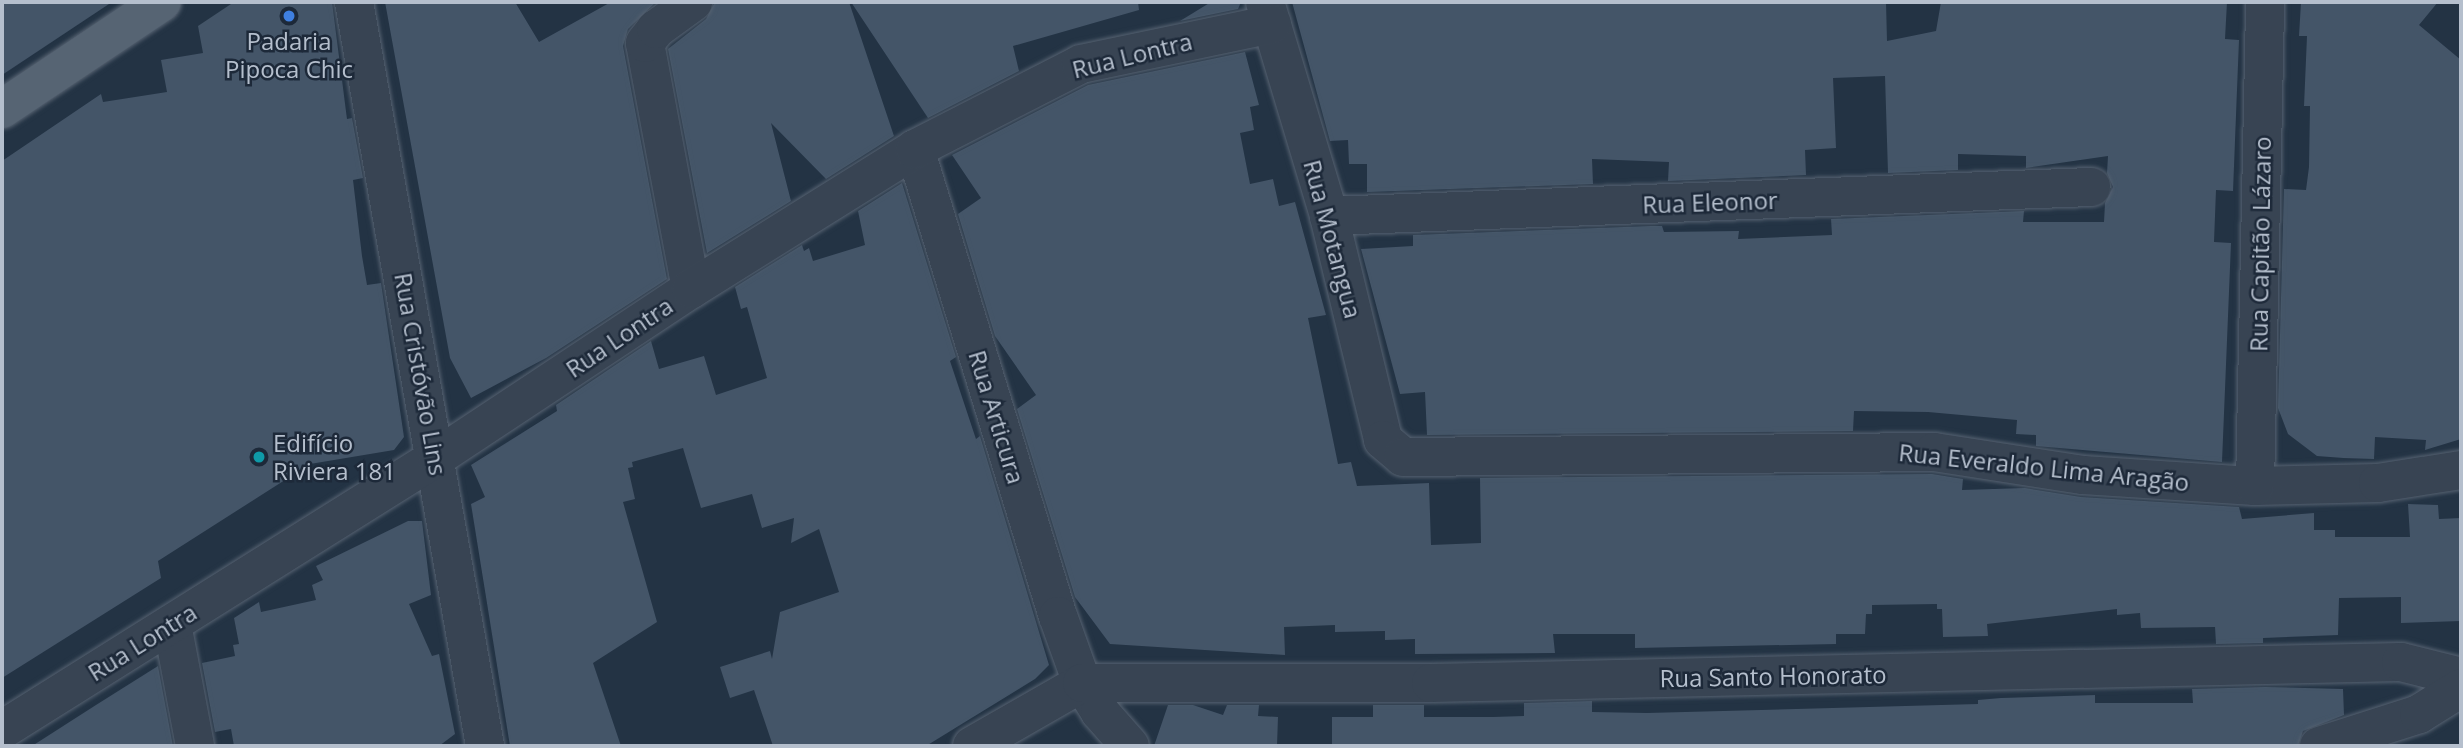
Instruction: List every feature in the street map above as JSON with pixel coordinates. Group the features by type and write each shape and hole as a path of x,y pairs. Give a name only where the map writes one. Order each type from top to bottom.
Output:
{"main road":[{"path":"2,109 162,2"}],"street":[{"name":"Rua Cristóvão Lins","path":"354,2 437,457 485,746"},
{"path":"691,289 645,43 656,29 693,2"},
{"name":"Rua Capitão Lázaro","path":"2255,486 2264,2"},
{"name":"Rua Lontra","path":"2,730 437,457 691,289 915,149 1081,64 1268,13"},
{"name":"Rua Motangua","path":"1268,13 1329,216 1383,440 1393,452 1415,460"},
{"name":"Rua Articura","path":"915,149 1082,682 1100,712 1130,746"},
{"name":"Rua Eleonor","path":"1329,216 2091,187"},
{"name":"Rua Everaldo Lima Aragão","path":"1415,460 1934,452 2083,475 2255,486 2378,483 2461,470"},
{"path":"172,624 195,746"},
{"name":"Rua Santo Honorato","path":"1082,682 1431,682 2401,662 2461,677"},
{"path":"972,746 1082,682"},
{"path":"2319,746 2419,714 2461,688"}],"building":[{"path":"2,2 112,2 2,75"},
{"path":"234,2 332,2 347,119 352,118 363,178 353,180 362,256 367,285 381,283 404,437 394,450 310,464 158,561 161,578 2,678 2,161 101,94 103,102 167,92 161,60 203,53 198,26"},
{"path":"385,2 515,2 539,42 611,2 656,2 628,29 623,46 667,279 546,358 471,398 450,358"},
{"path":"715,2 849,2 894,136 826,179 771,123 791,201 707,253 668,49 706,19"},
{"path":"851,2 1138,2 1139,10 1013,46 1019,71 928,118"},
{"path":"1211,2 1241,2 1238,9 1180,21"},
{"path":"1292,2 1886,2 1887,41 1936,31 1941,2 2227,2 2225,39 2239,40 2233,191 2216,190 2214,242 2231,243 2222,462 2036,446 2036,435 2016,434 2017,420 1928,412 1854,411 1853,431 1427,435 1425,392 1400,394 1361,249 1413,246 1413,235 1651,226 1662,226 1664,232 1739,231 1738,239 1832,235 1831,219 2024,211 2023,222 2104,222 2105,203 2113,187 2107,173 2108,156 2026,168 2026,156 1958,154 1958,170 1888,173 1885,76 1833,78 1836,148 1805,150 1806,175 1668,181 1669,162 1592,159 1593,184 1367,192 1367,164 1349,164 1348,140 1330,141"},
{"path":"2301,2 2438,2 2419,25 2461,60 2461,439 2425,450 2426,440 2375,437 2374,459 2317,456 2288,434 2278,408 2284,189 2306,190 2309,167 2310,106 2304,106 2307,36 2299,36"},
{"path":"1245,52 1259,105 1250,107 1254,130 1240,133 1250,184 1273,179 1279,206 1295,202 1326,315 1308,318 1338,464 1351,462 1357,486 1429,483 1431,545 1481,543 1480,478 1932,474 1963,479 1962,490 2025,488 2081,497 2239,507 2242,519 2314,513 2314,530 2335,530 2335,537 2410,537 2408,504 2438,505 2439,519 2461,518 2461,621 2401,623 2401,597 2339,598 2338,635 2263,638 2263,643 2216,644 2215,627 2141,628 2140,613 2117,615 2117,609 1987,624 1988,636 1943,637 1942,609 1937,609 1937,604 1872,605 1872,614 1866,614 1865,634 1836,634 1836,644 1635,648 1635,634 1553,634 1555,653 1415,654 1415,639 1385,640 1385,631 1335,632 1335,625 1284,627 1285,655 1110,644 1075,597 1017,409 1036,395 995,336 958,214 981,198 952,155 1088,85"},
{"path":"902,183 956,357 950,361 976,439 980,436 1049,665 1035,679 926,746 773,746 754,690 730,698 720,667 770,651 772,659 780,612 839,592 819,529 791,543 794,518 762,528 752,494 701,508 683,448 632,462 633,467 628,468 635,499 623,502 657,622 593,663 621,746 510,746 471,504 485,497 471,465 557,411 556,405 651,341 659,369 704,356 716,395 767,378 747,307 741,309 735,287 802,245 804,251 809,248 813,261 865,245 858,211"},
{"path":"408,521 422,521 431,595 409,604 432,656 439,654 455,734 439,746 234,746 231,729 215,732 202,663 235,656 233,645 239,644 234,618 259,602 261,612 316,600 312,585 323,580 316,566"},
{"path":"158,666 173,746 32,746 96,705"},
{"path":"2192,689 2343,689 2344,715 2303,731 2298,746 1332,746 1332,717 1373,717 1373,705 1424,705 1424,717 1493,717 1524,716 1524,703 1592,701 1592,712 1647,713 1978,704 1978,700 2001,698 2095,695 2095,703 2193,703"},
{"path":"1168,705 1193,705 1223,715 1227,705 1259,705 1258,716 1278,717 1277,746 1154,746"}],"place":[{"name":"Padaria Pipoca Chic","path":"289,16"},
{"name":"Edifício Riviera 181","path":"259,457"}]}
